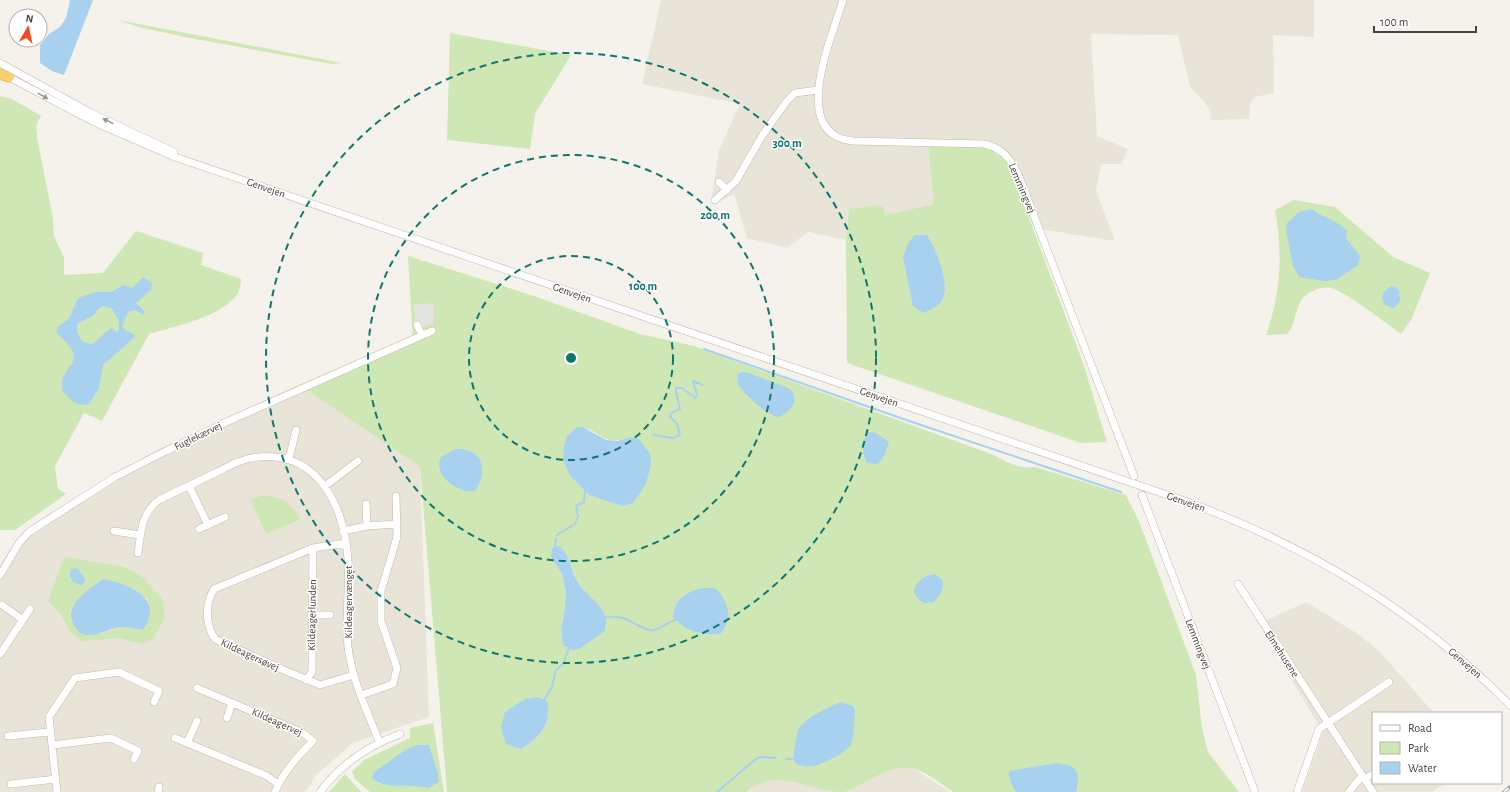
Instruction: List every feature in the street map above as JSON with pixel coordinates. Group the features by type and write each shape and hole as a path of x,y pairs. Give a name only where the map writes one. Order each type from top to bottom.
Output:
{"street":[{"name":"Lemmingvej","path":"843,0 818,90 819,106 825,125 831,134 843,140 977,143 997,148 1010,159 1018,174 1134,476"},
{"name":"Genvejen","path":"0,63 93,114 207,167"},
{"name":"Genvejen","path":"3,75 55,103 138,142 207,167 1188,502 1243,524 1325,563 1397,609 1460,658 1510,705"},
{"path":"715,200 736,182 762,136 786,102 795,93 818,90"},
{"path":"719,182 726,190"},
{"path":"417,325 422,335"},
{"name":"Fuglekærvej","path":"0,575 19,543 29,532 115,477 224,423 432,331"},
{"path":"289,459 296,430"},
{"name":"Kildeagervænget","path":"138,553 144,519 152,505 242,460 275,456 289,459 303,465 325,486 333,500 343,531 346,543 348,573 346,615 348,647 354,675 379,741"},
{"path":"325,486 358,461"},
{"path":"189,486 208,525"},
{"name":"Lemmingvej","path":"1142,495 1255,792"},
{"path":"361,695 393,684 397,668 381,621 381,591 398,537 396,496"},
{"path":"366,504 367,526"},
{"path":"200,529 225,517"},
{"path":"343,531 367,526 397,524"},
{"path":"114,531 140,535"},
{"name":"Kildeagersøvej","path":"346,543 313,548 214,589 210,596 208,630 215,639 320,685 354,675"},
{"name":"Kildeagerlunden","path":"306,680 312,672 313,548"},
{"name":"Elmehusene","path":"1238,584 1327,724 1373,792"},
{"path":"2,605 23,620"},
{"path":"0,654 30,609"},
{"path":"312,615 330,615"},
{"path":"57,792 48,717 75,678 119,672 159,691 154,702"},
{"path":"1297,792 1319,728 1389,682"},
{"name":"Kildeagervej","path":"197,688 304,733 313,741 296,758 278,784 275,792"},
{"path":"226,718 232,703"},
{"path":"187,743 197,721"},
{"path":"8,736 50,732"},
{"path":"320,792 341,768 379,741 400,734"},
{"path":"52,745 111,738 138,751 134,759"},
{"path":"175,738 267,776 278,784"},
{"path":"1349,792 1363,778 1372,774"},
{"path":"12,784 56,779"}],"shaded area":[{"path":"661,0 1314,0 1314,37 1273,35 1274,93 1254,97 1250,105 1249,119 1211,120 1210,110 1190,87 1178,35 1091,34 1097,136 1128,149 1121,164 1101,164 1096,191 1115,241 1034,228 1009,164 928,146 934,204 885,215 849,209 846,240 808,232 787,248 747,238 734,194 716,203 712,196 719,150 740,104 642,84"},
{"path":"434,303 433,324 416,329 414,305"},
{"path":"299,385 420,467 429,717 353,743 316,775 306,792 0,792 0,565 16,540 34,523 155,451"},
{"path":"1306,602 1358,634 1379,651 1433,712 1372,712 1372,784 1444,784 1432,792 1302,792 1323,733 1259,624"},
{"path":"905,763 950,792 748,792 770,773"}],"green space":[{"path":"118,20 342,63 332,64 190,38 139,27"},
{"path":"450,33 571,55 535,114 530,149 447,140"},
{"path":"0,96 12,99 41,116 36,126 37,137 53,219 54,236 64,258 64,275 103,273 136,231 203,253 201,265 241,279 240,288 236,296 219,310 208,316 149,334 102,421 84,413 55,466 58,489 66,494 15,530 0,530"},
{"path":"928,146 989,148 1009,164 1084,366 1107,442 1081,443 847,363 846,240 849,209 883,205 885,215 934,204"},
{"path":"1294,200 1335,207 1393,257 1430,273 1411,320 1401,334 1346,295 1331,288 1323,288 1309,293 1303,298 1298,307 1292,326 1287,334 1266,335 1278,288 1280,258 1278,227 1275,210"},
{"path":"408,256 531,295 640,334 694,346 994,455 1013,465 1035,467 1126,495 1139,521 1196,675 1202,728 1208,752 1239,792 953,792 922,772 911,768 902,767 885,772 843,792 830,791 782,780 758,784 747,792 447,792 420,467 305,389 413,342","holes":["577,427 591,430 605,439 620,440 631,437 603,499 589,495 570,476 567,436","551,557 571,565 576,579 589,597 602,609 606,619 605,631 572,650 563,645 561,629 566,593 562,574","703,588 720,634 694,632 673,617 678,601 686,594","549,710 541,733 532,742 521,749"]},
{"path":"260,496 274,497 284,501 301,519 266,534 251,500"},
{"path":"64,557 124,567 140,575 162,598 165,617 153,639 143,644 118,638 82,641 70,632 61,615 48,601","holes":["103,579 147,598 149,615 143,629 122,627 103,633 71,620 70,612 72,605"]},
{"path":"433,723 444,792 370,792 355,779 352,772 364,760 410,738 410,728","holes":["429,745 438,773 428,788 378,783 374,772 405,750"]},
{"path":"345,774 361,792 329,792"}],"water":[{"path":"70,0 93,0 64,75 52,71 40,63 40,48 48,48 48,35 60,27 66,18"},
{"path":"1312,209 1344,228 1347,231 1346,238 1360,256 1358,265 1336,280 1324,281 1299,277 1293,266 1286,230 1287,223 1299,212"},
{"path":"915,235 927,235 939,260 945,289 943,298 939,304 923,313 913,306 903,257 908,243"},
{"path":"142,278 145,278 152,283 151,290 136,303 144,311 144,315 135,310 128,312 122,326 125,330 135,335 134,338 103,365 99,388 89,404 77,404 62,390 63,378 72,364 74,357 70,347 56,331 59,326 69,319 78,298 96,292 111,292 124,285 132,288","holes":["104,306 111,308 119,320 119,330 117,332 112,328 91,344 82,341 77,332 77,324 94,315 98,309"]},
{"path":"1391,286 1395,287 1399,291 1400,301 1394,308 1385,305 1382,298 1383,293"},
{"path":"742,372 749,373 790,389 795,397 795,401 791,408 779,417 774,416 763,409 739,386 737,380 738,374"},
{"path":"577,427 583,427 606,440 618,441 631,437 639,439 650,454 651,464 646,484 633,503 623,506 589,495 570,476 563,459 564,446 567,436"},
{"path":"868,432 876,433 889,442 885,454 878,464 867,463 865,460 863,452 866,435"},
{"path":"456,449 472,452 481,462 482,476 475,491 468,491 454,486 448,482 440,470 439,464 441,457"},
{"path":"558,546 565,552 579,584 601,608 606,618 605,631 579,649 572,650 563,645 561,629 566,593 562,574 551,557 552,548"},
{"path":"77,568 86,580 82,585 73,582 70,576 71,569"},
{"path":"935,574 942,580 943,587 934,602 924,603 917,598 914,591 917,584 922,579"},
{"path":"103,579 113,581 133,589 141,594 147,601 150,609 149,619 143,630 121,627 97,634 86,635 76,629 71,617 74,604 79,598"},
{"path":"703,588 715,588 724,599 728,611 728,617 727,622 720,634 694,632 683,626 673,617 678,601 682,597 691,591"},
{"path":"537,697 547,701 548,716 543,730 534,740 521,749 506,744 501,727 505,712 525,699"},
{"path":"841,702 853,706 855,710 853,736 849,747 835,757 814,766 796,764 794,760 794,753 797,734 801,726 811,717"},
{"path":"416,745 429,745 438,773 439,782 428,788 391,786 378,782 372,778 374,772 405,750"},
{"path":"1057,763 1070,766 1076,771 1078,779 1076,792 1017,792 1014,790 1009,776 1009,771"}],"waterway":[{"path":"704,349 912,422 1121,492"},
{"path":"653,435 673,438 680,435 677,424 670,416 671,413 680,409 676,388 682,388 695,398 697,395 693,381 703,385"},
{"path":"557,535 575,524 578,516 576,506 584,502 585,491"},
{"path":"555,546 556,538"},
{"path":"605,617 620,617 650,630 660,628 669,622 676,620"},
{"path":"544,700 552,687 556,670 563,664 569,648"},
{"path":"717,792 756,759 760,757 776,758"},
{"path":"786,759 793,759"}],"railway":[{"path":"1504,792 1510,787"}]}
